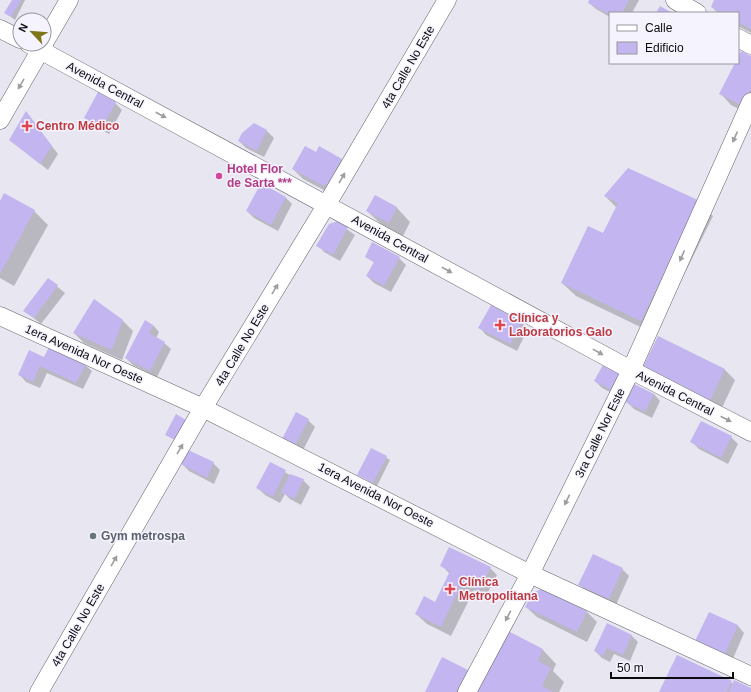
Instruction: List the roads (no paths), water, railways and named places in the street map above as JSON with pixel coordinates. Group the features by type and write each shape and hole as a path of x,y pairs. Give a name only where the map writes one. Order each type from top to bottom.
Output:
{"street":[{"path":"52,26 69,0"},
{"name":"4ta Calle No Este","path":"39,692 204,408 327,204 447,0"},
{"path":"675,0 695,12"},
{"path":"0,29 12,35"},
{"path":"739,39 751,45"},
{"path":"0,120 35,52"},
{"name":"Avenida Central","path":"52,52 631,370 751,432"},
{"name":"3ra Calle Nor Este","path":"467,692 530,574 631,370 751,102"},
{"name":"1era Avenida Nor Oeste","path":"0,316 204,408 530,574 751,676"}],"place":[{"name":"Centro Médico","path":"27,126"},
{"name":"Hotel Flor de Sarta ***","path":"219,176"},
{"name":"Clínica y Laboratorios Galo","path":"500,325"},
{"name":"Gym metrospa","path":"93,536"},
{"name":"Clínica Metropolitana","path":"450,589"}]}
